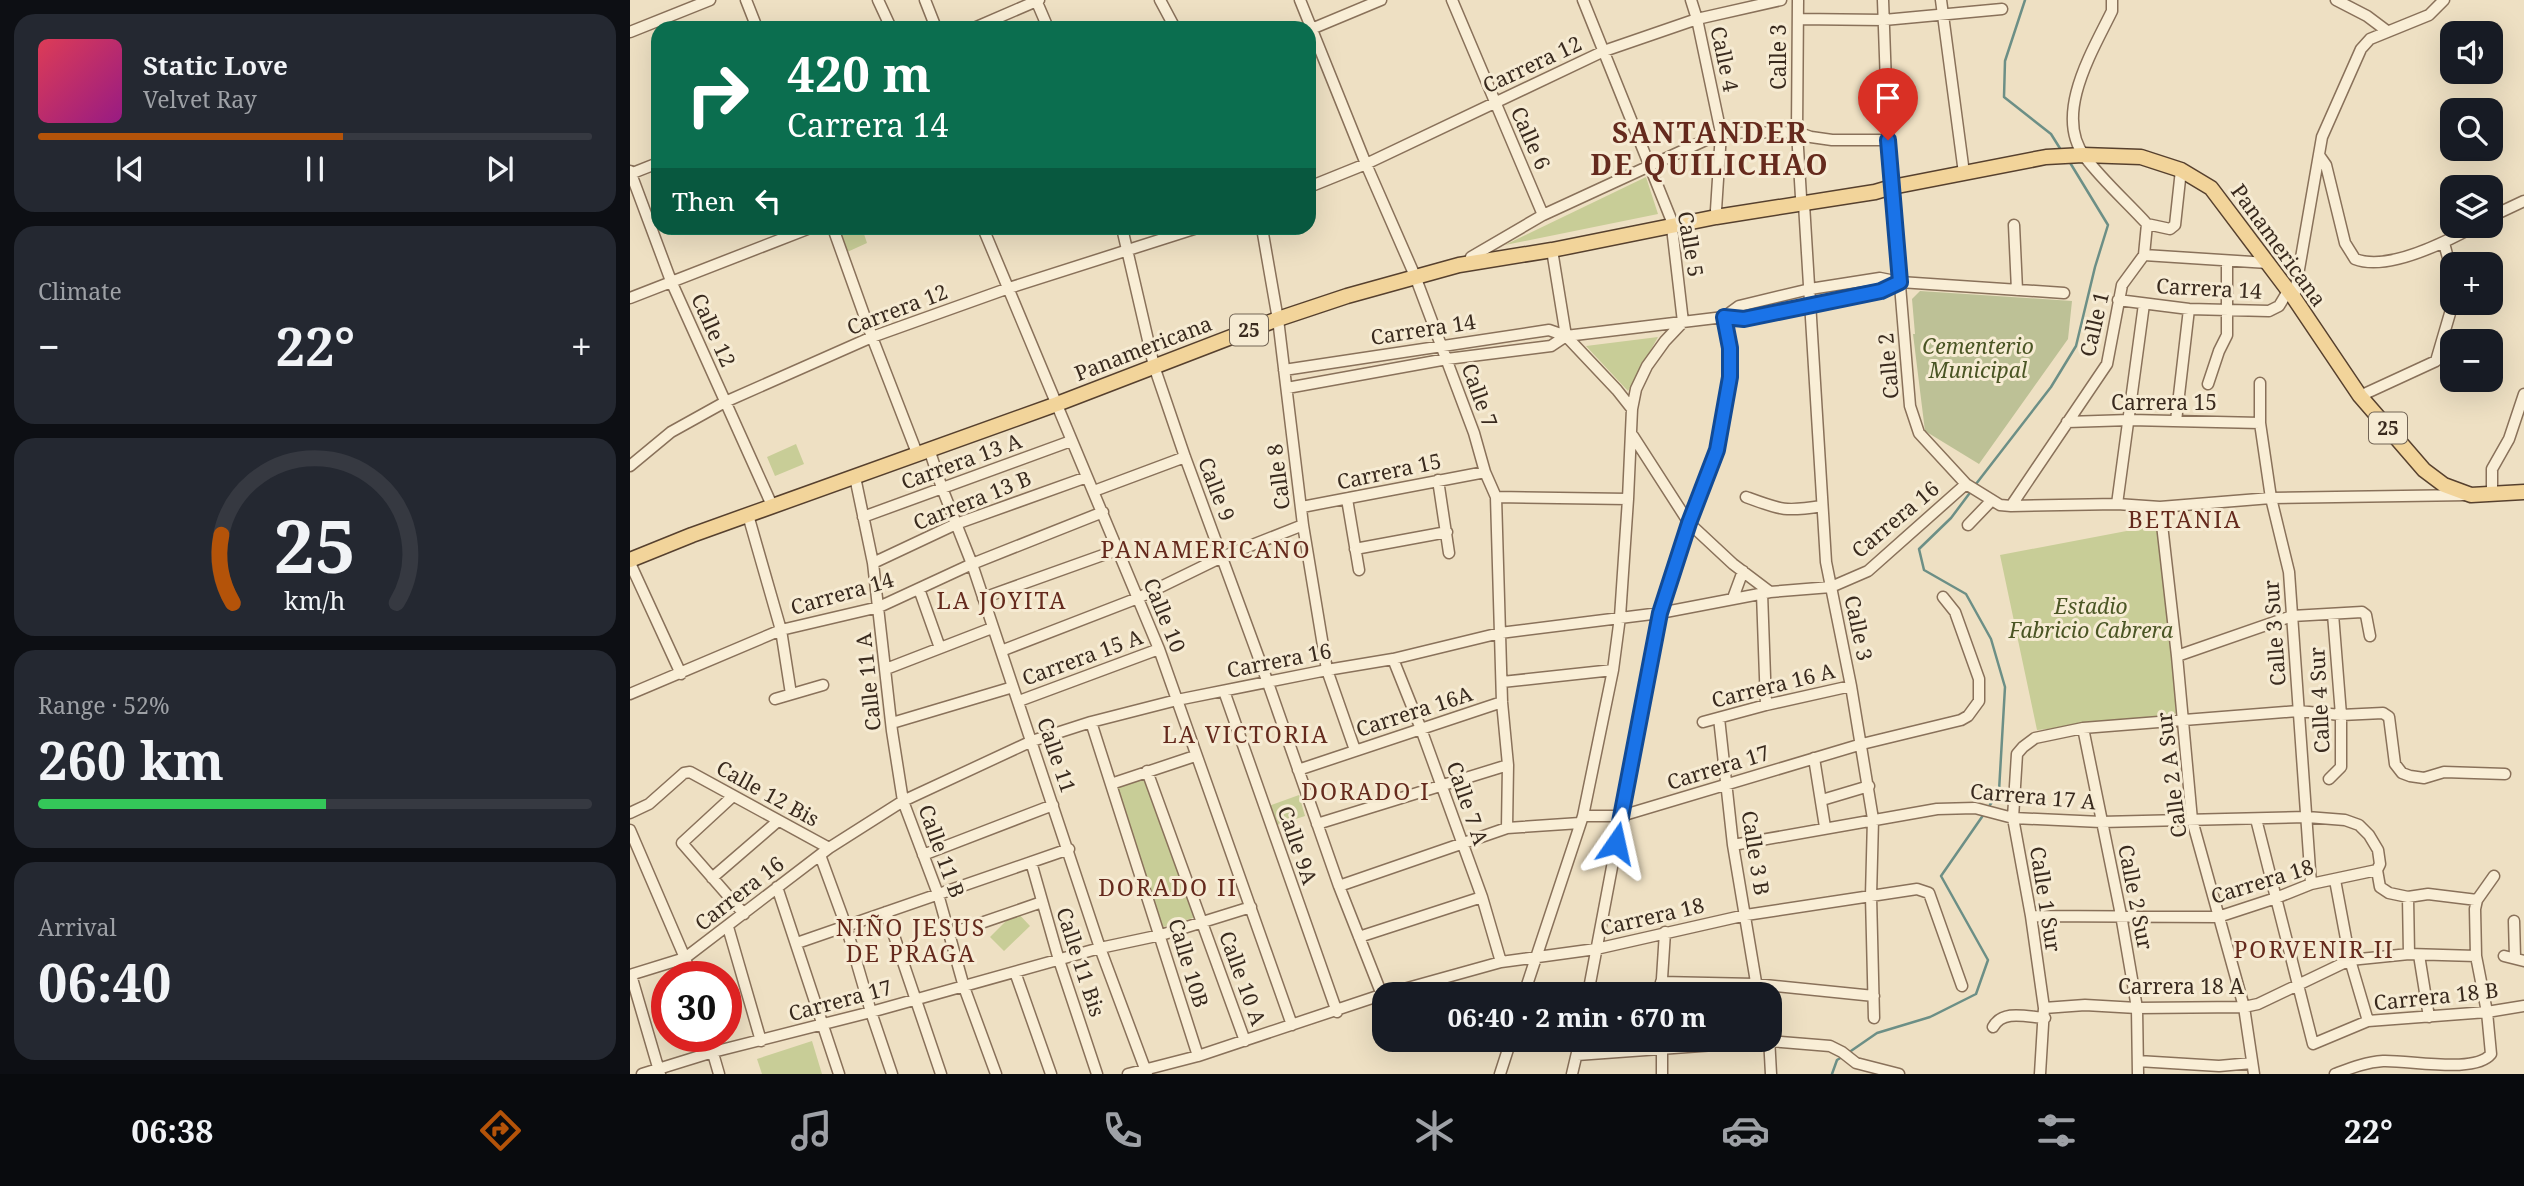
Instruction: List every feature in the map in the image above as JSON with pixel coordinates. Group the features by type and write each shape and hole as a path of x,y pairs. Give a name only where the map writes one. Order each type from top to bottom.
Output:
{"main road":[{"name":"Panamericana","path":"1413,274 1552,250 1716,211 1875,192 2046,157 2141,157 2181,170 2211,188 2291,294 2360,396 2424,470 2444,485 2471,495 2524,492"},
{"name":"Panamericana","path":"630,554 770,501 1055,401 1278,316 1413,274 1471,257 1802,201"},
{"name":"Panamericana","path":"630,561 855,477 922,449"}],"street":[{"path":"658,21 710,0"},
{"path":"746,0 754,21"},
{"path":"878,0 888,21"},
{"path":"925,0 933,21"},
{"path":"990,21 1037,0 1045,21"},
{"path":"1160,0 1171,21"},
{"name":"Calle 7","path":"1300,0 1308,21"},
{"path":"1316,27 1381,0"},
{"name":"Calle 6","path":"1451,0 1543,215"},
{"name":"Calle 5","path":"1583,0 1672,222 1683,322"},
{"name":"Calle 4","path":"1690,0 1697,19 1721,133 1716,211"},
{"name":"Carrera 12","path":"1316,184 1366,164 1604,51 1697,19 1780,0"},
{"name":"Calle 3","path":"1798,0 1797,132 1810,289 1826,562 1852,686 1873,819 1871,896 1874,1018"},
{"name":"Calle 2","path":"1883,0 1888,140 1910,406 1919,433"},
{"path":"1941,0 1965,173"},
{"path":"2112,0 2112,11 2073,101 2072,128 2080,155 2147,224 2170,229 2175,225 2181,170"},
{"path":"2336,0 2367,16 2387,31"},
{"path":"2291,294 2322,137 2361,49 2370,39 2429,15 2444,0"},
{"path":"1798,19 1884,20 2002,9"},
{"path":"630,32 651,24"},
{"name":"Calle 7","path":"1316,41 1447,359 1496,497 1507,828"},
{"path":"1471,257 1543,215 1721,133 1797,132 1832,140 1888,140"},
{"path":"2319,155 2326,165 2345,243 2355,260 2375,263 2453,238"},
{"path":"630,173 651,166"},
{"name":"Calle 12","path":"630,173 651,228"},
{"path":"2503,211 2524,201"},
{"name":"Calle 1","path":"2011,506 2107,364 2118,300 2127,276 2144,255 2147,224"},
{"path":"2014,225 2017,290"},
{"name":"Calle 12","path":"654,235 671,281 770,501"},
{"path":"630,298 792,235"},
{"name":"Calle 11","path":"836,235 872,337 942,488 972,564 1100,948 1146,1072"},
{"name":"Calle 10","path":"986,235 1159,649 1292,1025"},
{"name":"Calle 9","path":"1124,235 1153,363 1185,457 1339,886 1378,982"},
{"name":"Carrera 12","path":"630,466 671,432 725,402 872,337 1009,288 1175,235"},
{"name":"Calle 8","path":"1263,235 1278,316 1303,525 1327,670 1355,750"},
{"path":"2444,243 2446,252"},
{"path":"1552,250 1566,336 1618,390 1632,409"},
{"path":"2144,255 2268,263"},
{"path":"2208,384 2227,335 2227,261"},
{"name":"Carrera 14","path":"1724,317 1739,306 1810,289 1880,278 1900,282 2064,293"},
{"name":"Carrera 14","path":"1284,370 1549,330 1566,336 1724,317 1744,319 1881,291 1900,282"},
{"name":"Carrera 14","path":"2118,300 2189,309 2269,312 2275,310 2291,294"},
{"path":"2117,503 2144,304"},
{"path":"2176,421 2189,309"},
{"path":"2360,396 2436,361 2449,315"},
{"path":"1590,982 1660,613 1689,523 1717,450 1730,377 1730,348 1724,317"},
{"path":"1527,982 1582,820 1613,670 1620,617 1632,409 1636,389 1647,366 1683,322"},
{"name":"Carrera 14","path":"1287,388 1447,359 1551,346 1566,336"},
{"name":"Calle 3 Sur","path":"2260,383 2260,422 2271,498 2289,572 2311,884"},
{"path":"2493,493 2492,469 2509,439 2524,394"},
{"name":"Carrera 15","path":"2067,422 2260,422"},
{"name":"Carrera 16","path":"1919,433 1968,485 2000,505 2117,503 2160,507 2271,498 2471,495"},
{"path":"1632,435 1689,523 1766,593 1766,705"},
{"name":"Carrera 13 A","path":"863,516 1071,441"},
{"path":"1094,491 1185,457"},
{"name":"Carrera 15","path":"1302,507 1485,471"},
{"name":"Calle 11 A","path":"855,477 873,562 903,801"},
{"name":"Carrera 13 B","path":"873,562 956,524 1087,477"},
{"path":"1438,480 1449,553"},
{"name":"Carrera 16","path":"630,975 685,958 824,851 903,801 1031,741 1177,700 1393,659 1500,633 1660,613 1766,593 1830,587 1868,571 1968,485"},
{"path":"1496,497 1628,499"},
{"path":"1746,497 1777,509 1791,511 1822,506"},
{"path":"1968,525 1988,498"},
{"path":"1347,499 1359,570"},
{"name":"Calle 2 A Sur","path":"2160,507 2178,656 2192,820 2244,1007 2253,1068"},
{"name":"Carrera 14","path":"630,694 781,630 879,607 972,564 1103,512"},
{"path":"748,515 781,630 791,694"},
{"path":"1001,651 1138,598 1222,557 1303,525"},
{"path":"1355,550 1447,532"},
{"path":"983,598 1117,550"},
{"path":"630,561 681,674"},
{"path":"1733,598 1743,571"},
{"path":"919,589 940,648"},
{"name":"Carrera 17","path":"1339,886 1507,828 1621,816 1862,744 1961,720 1968,716 1979,701 1979,679 1955,612 1943,597"},
{"path":"2178,656 2292,616 2362,612 2366,615 2370,636"},
{"name":"Calle 4 Sur","path":"2329,779 2341,767 2341,715 2333,614"},
{"path":"886,668 992,628"},
{"name":"Carrera 15 A","path":"1019,701 1159,649"},
{"name":"Calle 7 A","path":"1393,659 1482,897 1501,962"},
{"path":"1502,682 1613,670"},
{"path":"775,699 823,685"},
{"name":"Carrera 16 A","path":"1703,722 1852,686"},
{"path":"892,723 1013,687"},
{"name":"Calle 9A","path":"1224,691 1337,1012"},
{"name":"Carrera 16A","path":"1298,770 1502,702"},
{"path":"2083,728 2298,711 2341,715 2383,713 2389,717 2395,764 2402,773 2424,778 2444,772 2505,774"},
{"name":"Calle 3 B","path":"1718,718 1733,845 1756,982"},
{"name":"Calle 10B","path":"1091,722 1198,1056"},
{"name":"Calle 1 Sur","path":"2040,1074 2044,1013 2031,916 2009,816 2017,754 2035,738 2083,728"},
{"name":"Calle 2 Sur","path":"2083,728 2137,1008 2138,1074"},
{"path":"1111,784 1195,756"},
{"path":"1814,758 1825,827"},
{"path":"1317,824 1507,765"},
{"name":"Calle 10 A","path":"1147,771 1245,1041"},
{"name":"Calle 12 Bis","path":"630,813 649,804 684,773 690,772 778,821 824,851"},
{"path":"1822,800 1869,786"},
{"path":"733,796 682,843 744,914"},
{"name":"Calle 11 B","path":"903,801 938,894 964,987 996,1074"},
{"path":"923,855 1054,805"},
{"name":"Carrera 17 A","path":"1733,845 1937,809 1975,808 2009,816 2101,822 2307,817 2345,820 2360,825 2378,850 2380,864 2377,870"},
{"path":"2256,819 2298,985"},
{"path":"712,878 778,821"},
{"path":"630,830 686,961"},
{"path":"797,943 1069,849"},
{"path":"824,851 892,1074"},
{"name":"Calle 11 Bis","path":"1031,862 1059,960 1097,1074"},
{"path":"2377,870 2380,887 2384,891 2408,897 2428,894 2477,900"},
{"name":"Carrera 18","path":"2031,916 2218,917 2311,884 2377,870"},
{"path":"2335,1074 2356,1066 2383,1061 2470,1068 2482,1065 2491,1054 2487,1012 2476,956 2477,900 2494,876"},
{"path":"2335,880 2350,960 2368,1021"},
{"path":"777,887 839,1074"},
{"name":"Carrera 18","path":"1430,982 1501,962 1596,949 1746,915 1917,889 1929,893 1962,986"},
{"path":"1359,937 1482,897"},
{"path":"2408,897 2414,955 2429,1017"},
{"path":"949,934 1042,902"},
{"name":"Carrera 17","path":"742,1045 1100,948 1161,934 1251,906"},
{"path":"886,912 941,1074"},
{"path":"2514,921 2514,958"},
{"path":"728,927 761,1041"},
{"path":"1661,982 1665,932"},
{"name":"Carrera 18 A","path":"1993,1027 1996,1021 2004,1016 2044,1013 2085,1005 2137,1008 2244,1007 2258,1004 2350,960 2414,955 2476,956"},
{"path":"1015,972 1051,1074"},
{"path":"630,975 659,1072"},
{"name":"Carrera 18 B","path":"2298,985 2313,1044 2368,1021 2487,1012 2524,1006"},
{"path":"1782,990 1874,996"},
{"name":"Carrera 18","path":"1128,1074 1146,1072 1372,999"},
{"path":"1782,1040 1830,1046 1856,1063 1899,1074"},
{"path":"713,1052 719,1074"},
{"name":"Carrera 17","path":"642,1074 659,1072 713,1052"},
{"path":"1500,1074 1506,1052"},
{"path":"1572,1074 1578,1052"},
{"path":"1577,1055 1600,1052"},
{"path":"1662,1052 1662,1074"},
{"path":"1770,1052 1771,1074"},
{"path":"2137,1061 2253,1068"}],"green space":[{"path":"1646,177 1658,214 1505,245"},
{"path":"839,235 864,235 867,243 845,253"},
{"name":"Cementerio Municipal","path":"1920,291 2072,301 2068,339 1979,464 1925,431 1913,334 1912,299"},
{"path":"1658,337 1628,391 1586,346"},
{"path":"796,444 804,464 775,476 767,457"},
{"name":"Estadio Fabricio Cabrera","path":"2158,525 2161,528 2176,713 2172,717 2037,730 2000,555"},
{"path":"1148,774 1196,917 1160,928 1115,785"},
{"path":"1299,795 1305,816 1274,826 1266,807"},
{"path":"1016,911 1030,926 1004,951 990,937"},
{"path":"812,1041 822,1074 762,1074 757,1059"}],"waterway":[{"path":"2025,0 2005,61 2004,97 2051,134 2061,150"},
{"path":"1976,484 2051,387 2076,346 2108,225 2069,161"},
{"path":"1972,490 1951,518 1919,549 1924,570 1966,594 1991,639 2005,687 1999,791 1988,808"},
{"path":"1848,1053 1877,1033 1930,1017 1976,994 1988,960 1941,876 1984,814"},
{"path":"1832,1074 1837,1060 1842,1057"}],"district":[{"name":"SANTANDER DE QUILICHAO","path":"1710,148"},
{"name":"BETANIA","path":"2185,519"},
{"name":"PANAMERICANO","path":"1206,549"},
{"name":"LA JOYITA","path":"1002,600"},
{"name":"LA VICTORIA","path":"1246,734"},
{"name":"DORADO I","path":"1366,791"},
{"name":"DORADO II","path":"1168,887"},
{"name":"NIÑO JESUS DE PRAGA","path":"911,940"},
{"name":"PORVENIR II","path":"2314,949"}],"route":[{"path":"1616,843 1660,613 1689,523 1717,450 1730,377 1730,348 1724,317 1744,319 1881,291 1900,282 1888,140"}]}
